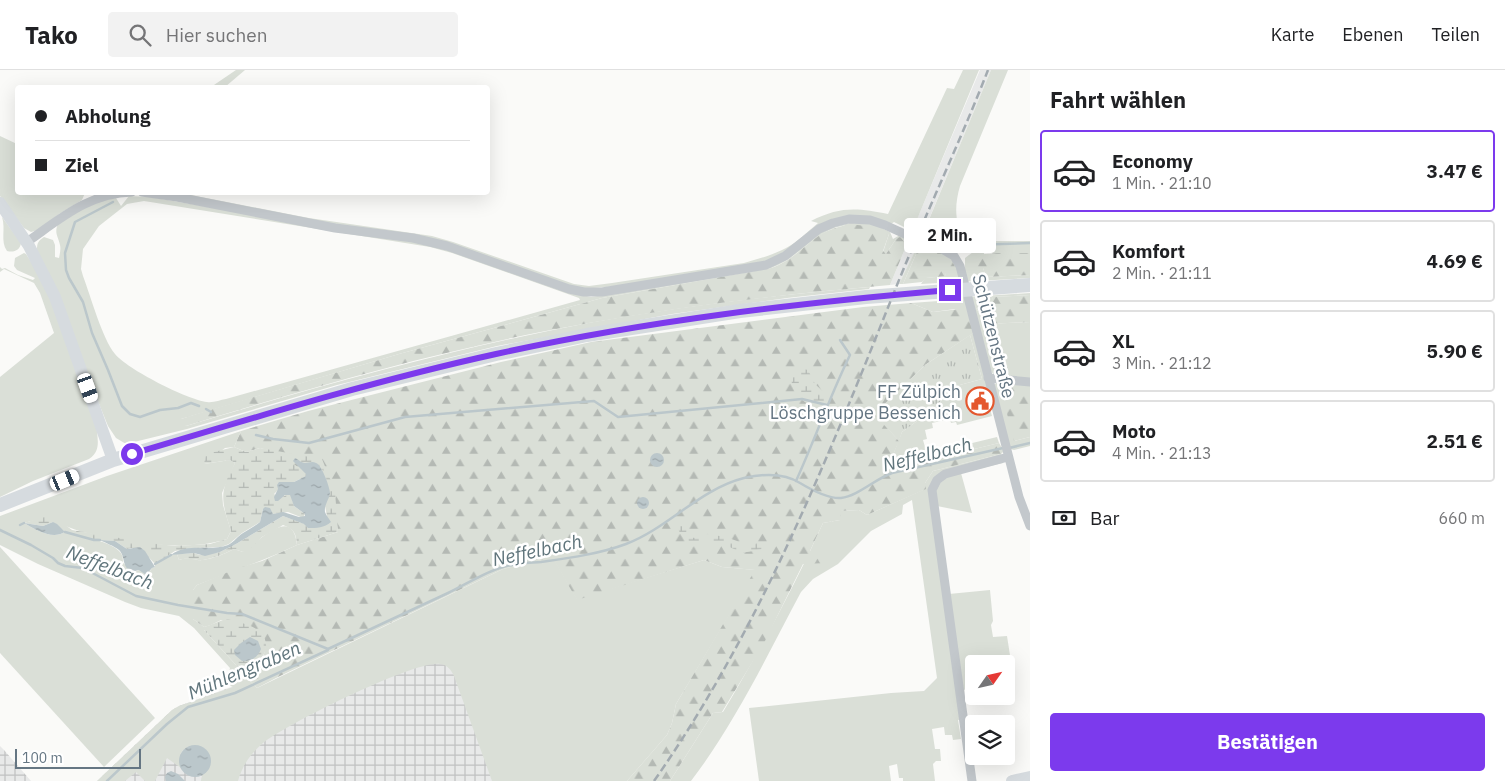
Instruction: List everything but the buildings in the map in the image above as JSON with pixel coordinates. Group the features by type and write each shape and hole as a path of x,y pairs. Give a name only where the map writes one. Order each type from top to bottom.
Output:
{"main road":[{"path":"0,506 114,460 352,389 496,354 596,334 691,318 866,296 1030,286"}],"street":[{"path":"27,242 62,216 91,200 109,195"},
{"name":"Schützenstraße","path":"163,195 335,228 413,238 447,246 568,289 584,292 602,292 766,265 785,256 819,229 833,223 849,220 876,222 920,241 937,246 954,256 961,269 1019,497 1030,526"},
{"path":"0,203 27,242 55,297 114,460"},
{"path":"988,378 1030,382"},
{"path":"972,781 932,490 937,480 946,474 1007,450"},
{"path":"1012,781 1030,777"}],"shaded area":[{"path":"980,70 991,70 922,236 912,231"},
{"path":"909,239 919,244 899,284 890,285"},
{"path":"447,636 514,781 97,781 172,710 179,706 234,686 257,699"},
{"path":"0,746 4,750 31,781 0,781"}],"green space":[{"path":"236,70 245,70 227,85 214,85"},
{"path":"963,70 979,70 911,234 904,227 894,222 891,224 850,217 769,261 619,286 581,289 451,244 178,195 191,195 309,218 432,236 574,284 589,286 612,283 744,263 771,255 799,240 818,223 811,221 831,213 867,210 888,214 947,88 954,89"},
{"path":"991,70 1008,70 960,186 956,208 957,221 964,241 1030,241 1030,253 984,253 983,268 986,277 1030,275 1030,278 921,284 925,278 946,276 944,270 920,245 903,284 899,284 919,243 931,246 965,269 965,258 973,252 972,247 964,244 960,237 954,238 952,244 945,246 921,239"},
{"path":"0,136 15,143 15,195 84,195 82,200 38,230 31,232 24,228 0,196"},
{"path":"129,196 150,197 436,246 557,289 591,297 762,269 827,228 855,222 873,224 890,232 893,239 900,235 905,238 905,241 900,238 896,239 886,254 883,252 889,234 852,225 837,227 817,237 791,257 771,268 602,298 399,354 181,419 186,426 436,356 588,323 658,311 729,302 870,287 869,289 672,314 497,346 337,385 187,429 126,444 116,438 108,426 37,250 38,242 44,237 53,240 55,257 59,258 60,247 56,232 58,224 100,201 116,198 121,206","holes":["144,201 430,247 452,253 579,298 580,300 226,399 209,402 186,396 158,383 132,368 115,354 101,328 81,269 83,249 99,226 127,204"]},
{"path":"2,217 21,243 18,249 14,251 7,251 5,247"},
{"path":"849,224 875,228 889,234 883,251 886,254 896,239 900,237 907,244 890,285 702,305 538,333 487,343 386,368 186,426 179,423 181,419 203,412 399,354 602,298 771,268 791,258 823,233"},
{"path":"920,245 947,256 954,264 956,270 945,270 946,276 926,278 922,282 903,284"},
{"path":"24,253 46,285 97,431 98,446 93,456 89,459 33,481 0,497 0,377 54,333 40,293 34,283 4,269 0,272 0,267 2,269 5,268 33,280 35,278 17,270 14,266 15,258"},
{"path":"1030,253 1030,275 986,277 983,268 968,269 967,261 973,255"},
{"path":"1030,293 1030,295 992,297 995,307 976,308 986,324 1030,322 1030,385 1014,441 1030,437 1030,446 1014,450 1010,449 994,385 999,381 990,370 979,327 955,309 933,312 911,303 952,300 952,298"},
{"path":"1030,295 1030,322 986,324 976,308 994,306 992,297"},
{"path":"911,303 933,312 969,308 975,332 925,365 875,414 899,441 889,464 896,468 999,443 1004,451 1001,454 933,471 925,483 926,489 867,515 859,510 841,511 840,520 823,523 810,551 820,554 826,563 803,564 764,643 722,712 713,713 670,781 627,781 667,735 676,704 755,570 722,567 704,560 577,600 552,557 503,569 257,688 236,665 242,667 262,659 265,640 261,634 248,626 221,620 204,627 193,619 193,590 197,585 238,568 262,561 297,545 338,532 336,518 276,452 260,448 246,452 234,447 241,431 308,411 501,362 591,342 863,307"},
{"path":"975,332 989,391 974,396 977,406 972,407 974,413 990,409 992,416 957,425 956,422 951,423 950,419 932,423 933,428 925,430 927,439 923,440 927,454 997,437 999,443 896,468 889,465 902,432 931,411 956,386 982,379 970,335"},
{"path":"970,335 982,379 956,386 931,411 902,432 899,441 874,414 925,365"},
{"path":"808,370 815,384 830,398 826,410 812,406 796,393 791,380 792,372"},
{"path":"999,382 1030,385 1030,437 1014,441"},
{"path":"241,431 234,447 225,448 204,464 230,460 235,463 222,493 223,505 231,531 227,539 193,545 157,545 87,533 48,521 40,520 24,523 49,535 65,532 110,545 121,553 123,563 135,572 139,570 150,571 155,567 155,564 171,555 177,554 179,560 186,558 203,560 219,556 234,549 243,552 274,529 282,526 289,527 294,533 297,545 197,585 193,590 193,619 204,627 204,630 257,688 503,569 552,556 577,599 704,560 722,567 756,570 676,704 667,735 627,781 492,781 454,676 449,668 440,664 405,672 379,682 296,722 263,743 251,755 238,781 201,781 211,760 183,750 180,755 181,768 167,758 155,781 145,781 136,772 125,781 97,781 172,710 233,687 222,682 228,677 230,668 194,628 179,616 141,608 125,602 38,564 0,545 0,516 107,476"},
{"path":"234,447 246,452 260,448 322,459 335,491 338,532 297,545 294,532 283,525 262,537 248,551 243,552 234,549 219,556 203,560 179,560 177,554 194,553 200,555 220,552 283,516 305,524 327,516 325,506 330,488 325,479 324,471 310,462 294,464 306,476 294,482 286,482 274,494 280,498 288,494 291,495 294,506 305,514 303,518 288,512 273,514 263,509 260,522 229,544 221,547 175,551 155,564 140,550 136,548 127,549 115,541 94,540 65,532 53,522 43,526 24,523 47,516 56,518 72,530 175,546 210,544 227,539 231,531 223,496 226,482 235,463 230,460 204,464 206,454"},
{"path":"1001,454 1003,463 961,473 972,513 937,506 949,594 990,590 993,637 1007,636 1010,655 965,655 965,690 963,690 967,715 965,718 958,720 961,739 953,740 952,735 945,735 944,727 932,729 935,749 940,749 941,761 936,761 933,764 935,781 903,781 903,778 899,778 897,764 889,766 891,781 759,781 749,708 924,691 937,678 912,500 903,505 902,514 871,531 838,564 813,579 801,592 750,689 707,759 691,781 670,781 713,713 723,712 776,619 823,523 840,520 840,511 859,510 867,515 925,489 925,483 933,471"},
{"path":"679,522 686,524 688,535 694,538 707,534 726,537 737,541 744,547 760,542 763,543 763,546 762,549 745,552 720,543 689,541 680,533 677,525"},
{"path":"0,547 155,718 104,767 0,653"},
{"path":"228,619 250,626 261,633 265,640 265,652 256,662 250,665 236,665 204,630 204,627"}],"water":[{"path":"657,453 662,455 664,460 662,465 657,467 652,465 650,460 652,455"},
{"path":"295,458 304,463 315,462 321,468 330,490 325,513 331,522 323,527 308,528 304,524 283,516 220,552 205,556 194,553 171,555 184,549 214,548 228,545 260,522 265,507 270,508 273,514 283,512 299,517 305,516 294,506 290,495 285,495 278,501 275,501 274,497 279,482 294,482 306,476 293,461"},
{"path":"645,497 648,498 648,508 641,509 638,508 637,501 638,498"},
{"path":"53,522 65,532 49,535 24,523 43,526"},
{"path":"100,540 115,541 127,549 140,547 145,551 155,567 146,575 139,570 131,572 126,567 119,550"},
{"path":"250,637 258,641 261,649 254,658 242,661 235,655 234,650"},
{"path":"195,745 201,746 206,750 210,755 210,767 206,772 201,776 195,777 189,776 184,772 180,767 179,761 180,755 184,750 189,746"},
{"path":"171,771 178,774 185,781 166,781 167,773"}],"waterway":[{"path":"113,202 75,222 65,253 66,270 83,302 92,333 122,406 130,414 140,417 191,403 199,406"},
{"path":"969,245 1030,243"},
{"path":"796,481 850,355 840,340"},
{"path":"256,435 309,443 405,417 594,401 618,417 802,399 827,405"},
{"path":"206,409 211,412"},
{"name":"Neffelbach","path":"1009,448 1030,443"},
{"name":"Neffelbach","path":"0,530 31,545 58,563 65,566 83,568 136,596 178,605 242,614 328,649 496,569 522,563 584,555 626,544 656,528 698,499 728,483 744,478 765,475 787,477 814,491 841,498 854,494 892,473 1003,448"},
{"path":"20,525 24,523"},
{"path":"65,532 100,540"},
{"path":"155,564 171,555"},
{"name":"Mühlengraben","path":"107,781 167,724 188,707 235,693 328,650"}],"railway":[{"path":"654,781 692,723 727,663 760,602 790,540 845,414 908,258 988,70"}],"place":[{"name":"FF Zülpich Löschgruppe Bessenich","path":"980,401"}],"route":[{"path":"132,454 352,389 496,354 569,339 740,311 866,296 950,290"}]}
